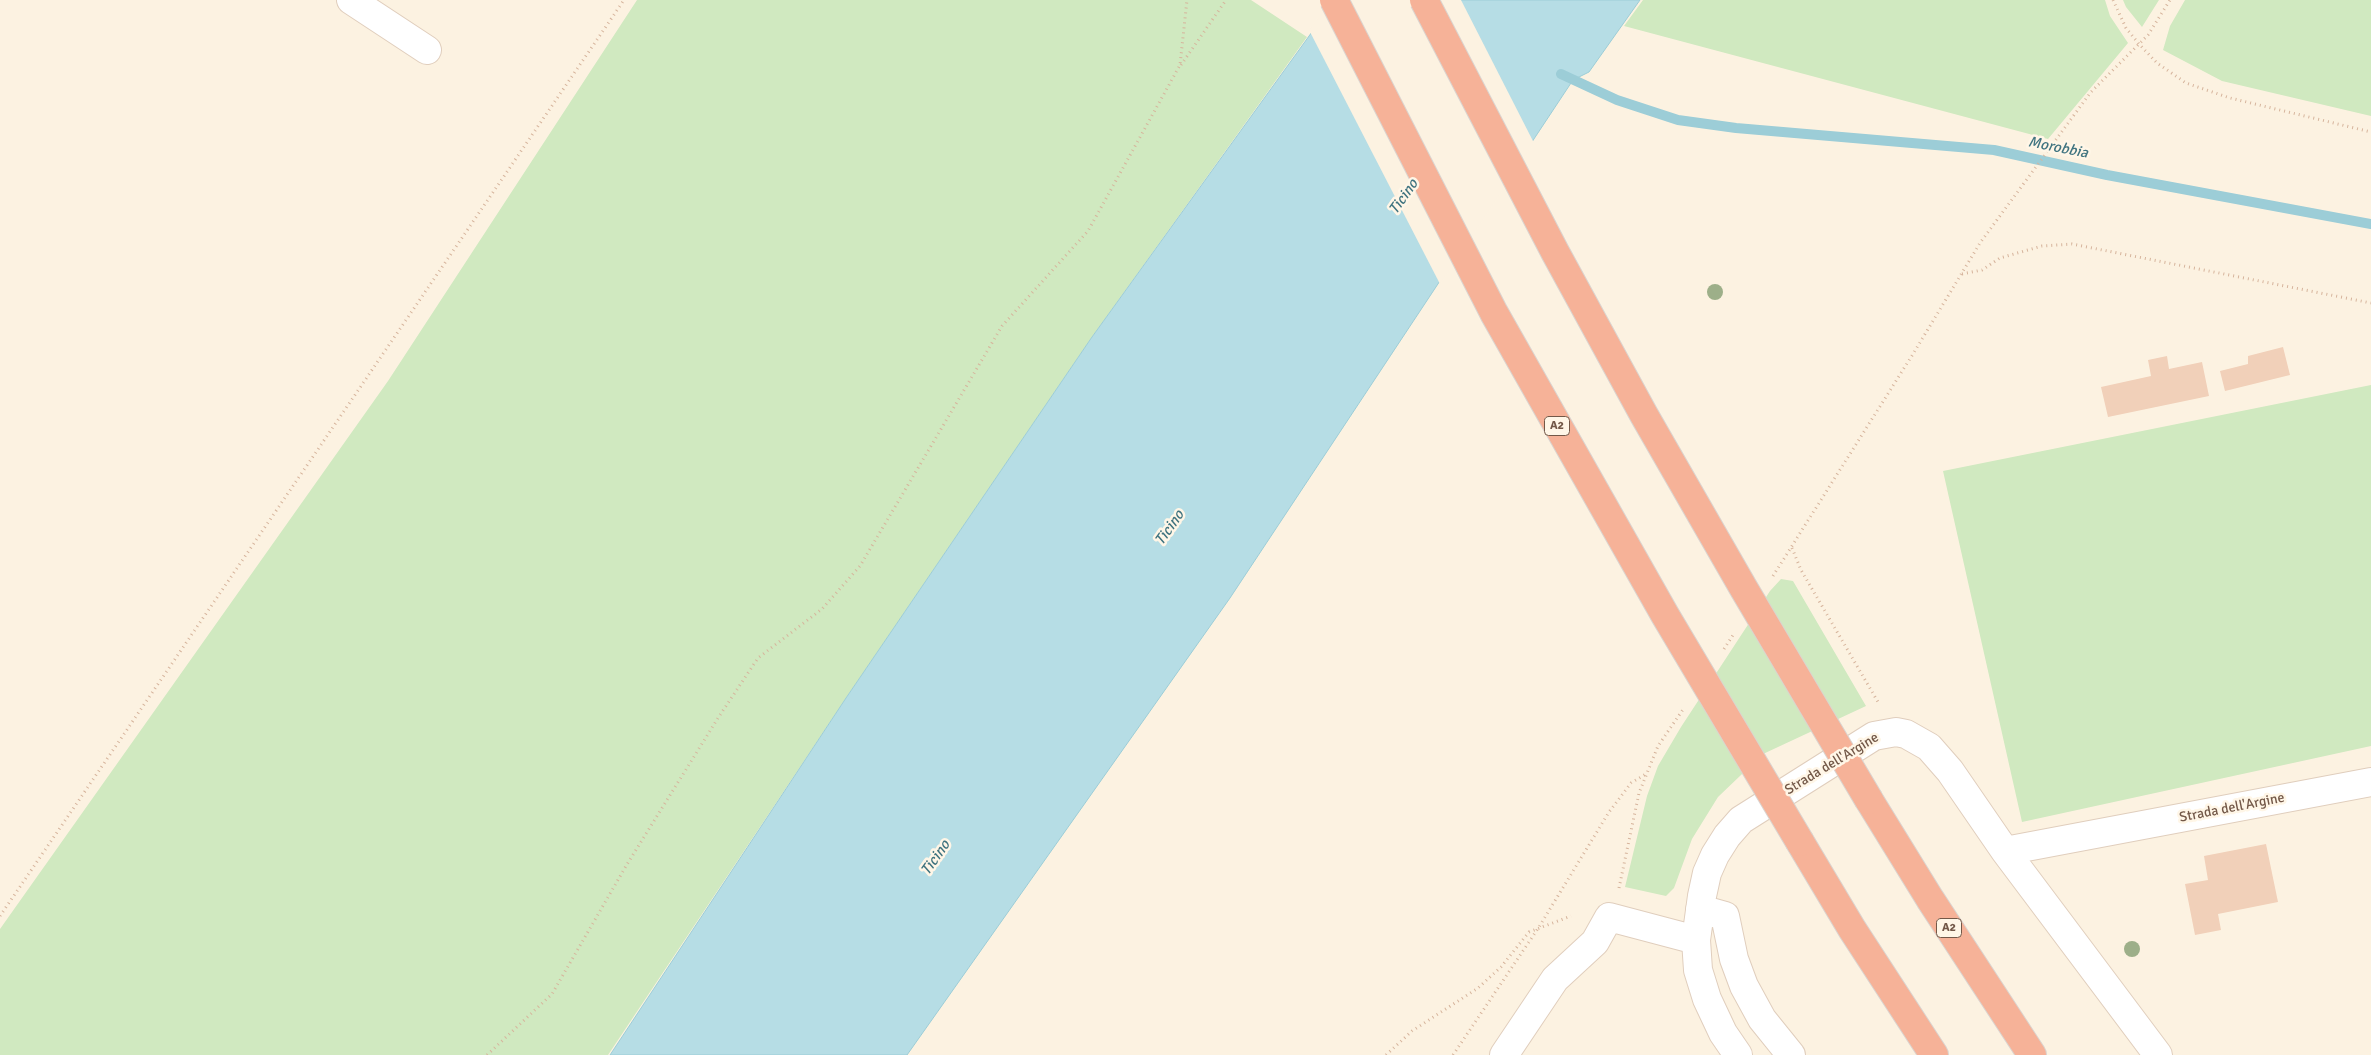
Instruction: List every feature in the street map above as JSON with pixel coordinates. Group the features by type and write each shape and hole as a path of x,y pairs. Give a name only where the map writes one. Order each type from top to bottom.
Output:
{"highway":[{"name":"A2","path":"1334,0 1504,330 1664,615 1852,929 1934,1055"},
{"name":"A2","path":"1424,0 1555,252 1644,415 1744,589 1930,899 2032,1055"}],"street":[{"path":"352,0 427,50"},
{"name":"Strada dell'Argine","path":"1738,1055 1723,1033 1707,999 1698,970 1696,940 1700,909 1707,873 1715,855 1727,836 1741,820 1874,736 1896,732 1906,734 1929,747 1950,771 2005,851 2158,1055"},
{"name":"Strada dell'Argine","path":"2005,851 2371,782"},
{"path":"1700,909 1726,916 1734,959 1744,986 1762,1019 1791,1055"},
{"path":"1504,1055 1555,978 1595,942 1609,917 1696,940"}],"path":[{"path":"0,916 624,0"},
{"path":"1180,65 1187,0"},
{"path":"487,1055 552,994 632,858 718,718 758,658 822,609 860,566 1002,326 1088,231 1180,65 1226,0"},
{"path":"2113,0 2126,28 2157,64 2186,83 2230,98 2371,132"},
{"path":"1769,581 1792,548 1994,223 2081,104 2148,36 2170,0"},
{"path":"1962,274 1982,270 2000,258 2042,246 2072,244 2371,303"},
{"path":"1792,548 1801,570 1896,732"},
{"path":"1719,655 1736,630"},
{"path":"1386,1055 1412,1031 1478,988 1501,967 1529,932 1584,911 1609,917 1616,904 1630,831 1646,773 1658,746 1686,704"},
{"path":"1453,1055 1539,927 1609,812 1631,783 1646,773"}],"green space":[{"path":"637,0 1251,0 1307,37 1092,337 846,698 608,1055 0,1055 0,929 388,381"},
{"path":"1643,0 2105,0 2110,16 2128,43 2048,139 1624,26"},
{"path":"2123,0 2159,0 2142,27 2126,7"},
{"path":"2185,0 2371,0 2371,116 2222,81 2163,50 2170,26"},
{"path":"2371,385 2371,746 2022,822 1943,471"},
{"path":"1781,579 1793,581 1866,706 1763,754 1718,797 1692,839 1674,888 1666,896 1625,887 1647,796 1658,766 1681,727 1770,591"}],"water":[{"name":"Ticino","path":"1335,0 1640,0 1589,72 1573,80 1230,598 907,1055 610,1055 846,698 1092,337"}],"pier":[{"path":"1332,0 1461,0 1534,143 1440,284 1309,30"}],"building":[{"path":"2283,347 2290,375 2225,391 2220,371 2248,364 2248,356"},
{"path":"2167,356 2169,369 2202,362 2209,396 2108,417 2101,387 2151,376 2148,360"},
{"path":"2266,844 2278,902 2218,914 2221,930 2195,935 2185,884 2208,880 2204,856"}],"waterway":[{"name":"Morobbia","path":"1561,74 1617,100 1678,120 1736,128 1994,150 2107,175 2371,224"}]}
